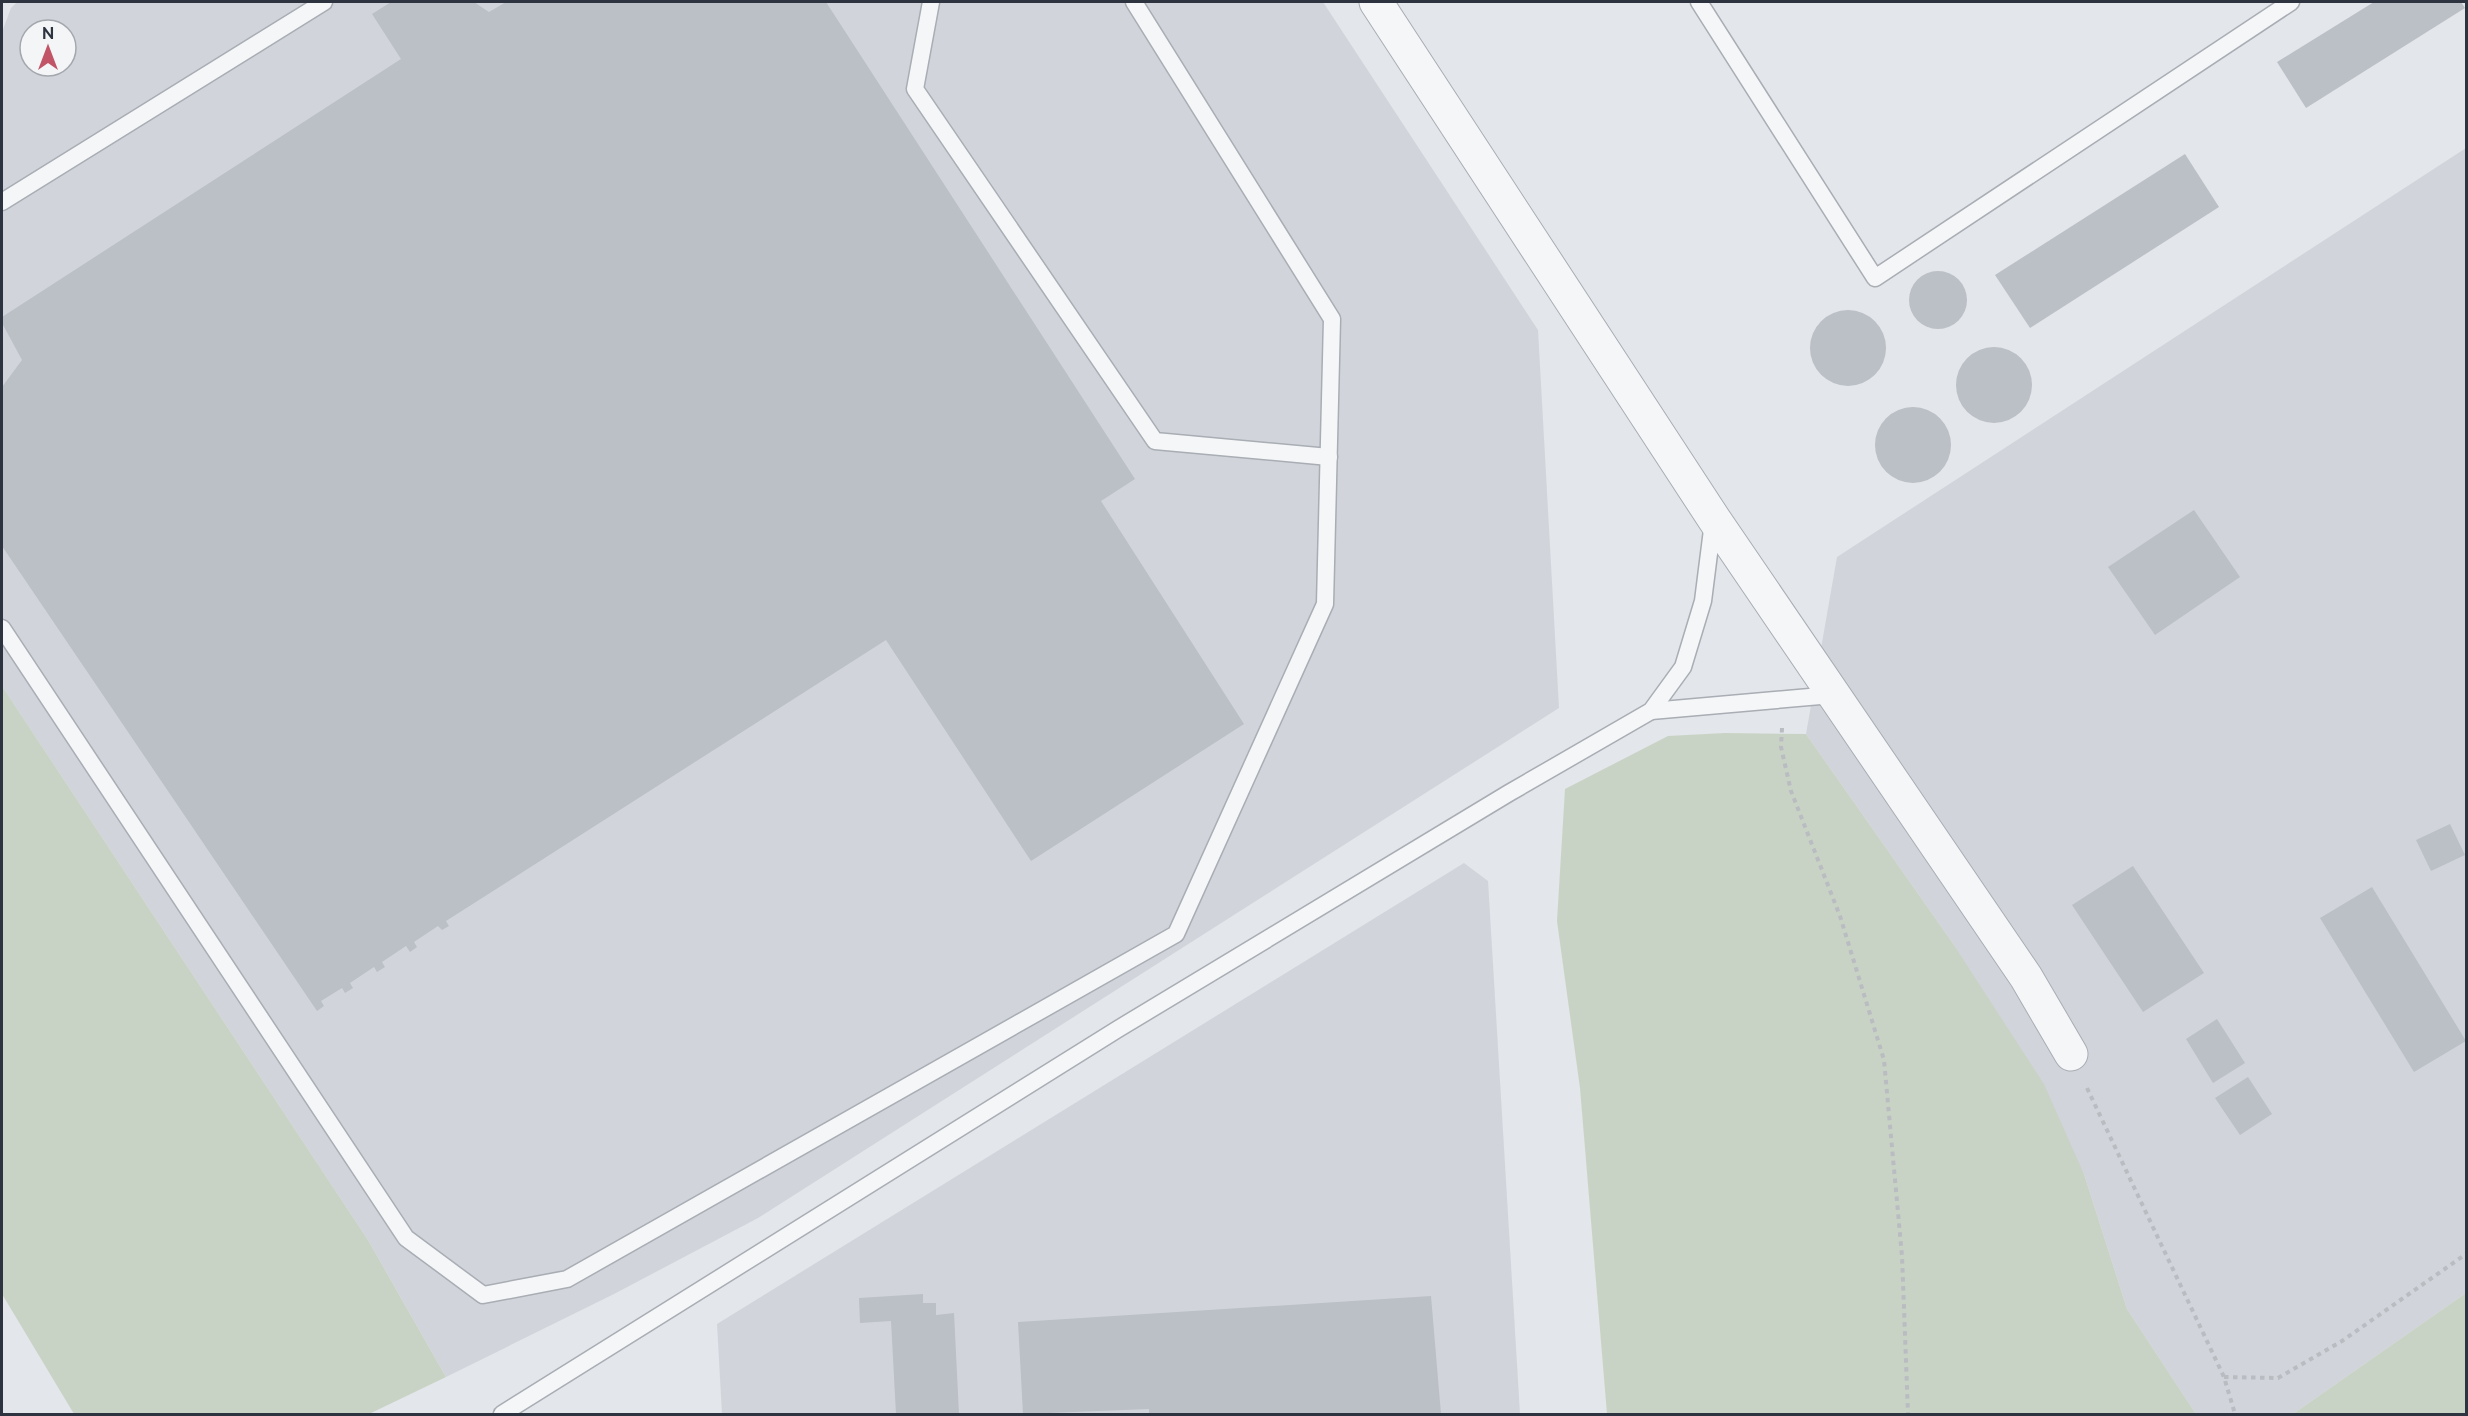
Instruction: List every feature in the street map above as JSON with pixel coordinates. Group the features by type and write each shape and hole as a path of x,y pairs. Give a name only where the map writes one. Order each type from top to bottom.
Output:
{"street":[{"path":"1376,2 1714,519 2026,977 2071,1054"}],"lane":[{"path":"2,202 324,2"},
{"path":"931,2 915,89 1155,441 1329,457"},
{"path":"2,628 406,1238 483,1295 567,1279 1176,934 1325,604 1332,319 1134,2"},
{"path":"1699,2 1875,278 2291,2"},
{"path":"502,1414 1118,1029 1651,711 1683,667 1703,601 1714,519"},
{"path":"1651,711 1832,695"}],"path":[{"path":"1785,699 1781,747 1791,791 1840,916 1884,1060 1902,1256 1908,1414"},
{"path":"2071,1054 2224,1377 2235,1414"},
{"path":"2224,1377 2278,1378 2342,1341 2466,1254"}],"shaded area":[{"path":"17,2 1323,2 1538,330 1559,708 758,1218 614,1294 446,1377 368,1240 2,686 2,32 11,8"},
{"path":"2466,148 2466,1293 2293,1414 2196,1414 2127,1309 2084,1174 1952,942 1806,734 1837,557"},
{"path":"1464,863 1488,881 1520,1414 722,1414 717,1324"}],"green space":[{"path":"2,686 368,1240 446,1377 369,1414 74,1414 2,1294"},
{"path":"1725,733 1806,734 1952,942 2044,1084 2084,1174 2127,1309 2196,1414 1607,1414 1580,1088 1557,921 1565,789 1668,736"},
{"path":"2466,1293 2466,1414 2293,1414"}],"building":[{"path":"391,2 474,2 489,12 506,2 826,2 1135,479 1101,501 1244,724 1031,861 886,640 446,921 449,926 442,930 438,926 414,942 417,947 410,952 406,946 382,962 385,967 377,972 374,967 350,983 353,988 345,993 342,988 321,1001 324,1006 317,1011 2,546 2,387 22,360 2,323 2,317 401,59 372,14"},
{"path":"2374,2 2461,2 2465,8 2306,108 2277,62"},
{"path":"2185,154 2219,207 2030,328 1995,275"},
{"path":"1938,271 1954,276 1962,284 1967,300 1962,316 1954,324 1938,329 1922,324 1914,316 1909,300 1914,284 1922,276"},
{"path":"1848,310 1863,313 1875,321 1883,333 1886,348 1883,363 1875,375 1863,383 1848,386 1833,383 1821,375 1813,363 1810,348 1813,333 1821,321 1833,313"},
{"path":"1994,347 2009,350 2021,358 2029,370 2032,385 2029,400 2021,412 2009,420 1994,423 1979,420 1967,412 1959,400 1956,385 1959,370 1967,358 1979,350"},
{"path":"1913,407 1928,410 1940,418 1948,430 1951,445 1948,460 1940,472 1928,480 1913,483 1898,480 1886,472 1878,460 1875,445 1878,430 1886,418 1898,410"},
{"path":"2194,510 2240,577 2155,635 2108,567"},
{"path":"2450,824 2465,855 2431,871 2416,840"},
{"path":"2133,866 2204,973 2143,1012 2072,905"},
{"path":"2372,887 2466,1041 2414,1072 2320,918"},
{"path":"2217,1019 2245,1063 2213,1083 2186,1039"},
{"path":"2248,1077 2272,1114 2240,1135 2215,1098"},
{"path":"923,1294 923,1303 936,1303 936,1315 954,1313 959,1414 896,1414 891,1321 860,1323 859,1298"},
{"path":"1431,1296 1441,1414 1149,1414 1149,1409 1023,1414 1018,1322"}]}
